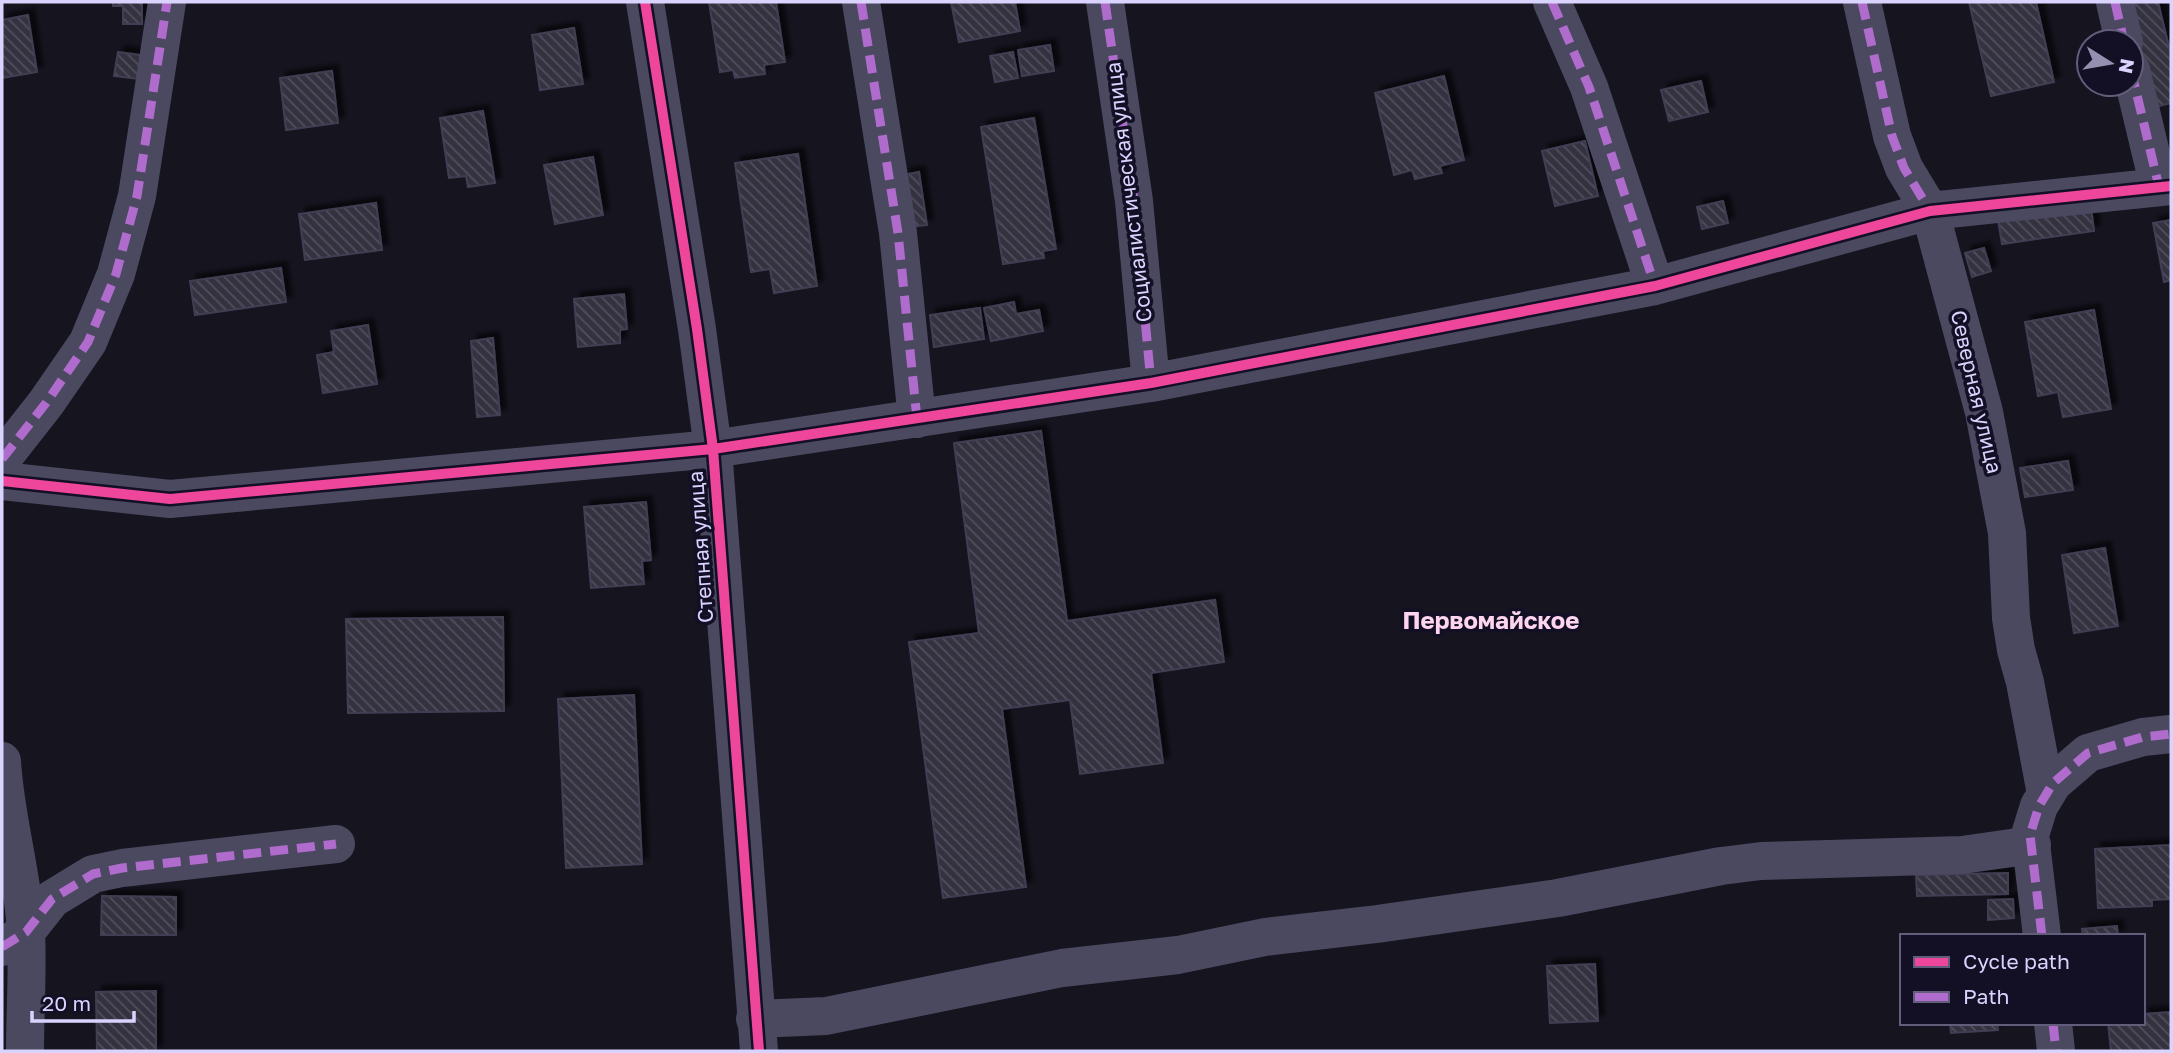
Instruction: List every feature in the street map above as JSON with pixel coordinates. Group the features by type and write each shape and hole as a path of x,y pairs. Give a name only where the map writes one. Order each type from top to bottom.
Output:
{"street":[{"path":"2,458 46,403 88,342 111,285 137,196 167,2"},
{"name":"Степная улица","path":"645,2 697,329 713,449 757,1035"},
{"path":"860,2 898,233 917,419"},
{"name":"Социалистическая улица","path":"1105,2 1133,201 1151,383"},
{"path":"1552,2 1589,87 1655,286"},
{"name":"Северная улица","path":"1861,2 1892,136 1904,168 1930,212 1986,424 2007,533 2011,618 2016,650 2025,682 2046,794"},
{"path":"2115,2 2121,28"},
{"path":"2,481 170,499 713,449 1151,383 1655,286 1930,212 2165,186 2139,98"},
{"path":"2042,934 2031,840 2039,806 2053,783 2088,753 2143,737 2171,734"},
{"path":"2,761 3,789 13,835 14,939 25,1051"},
{"path":"757,1035 826,1016 1062,968 1178,956 1265,937 1558,898 1721,866 1761,862 1962,855 2031,840"},
{"path":"14,939 52,899 93,874 122,868 337,844"},
{"path":"2053,1025 2056,1051"}],"building":[{"path":"113,2 142,2 142,24 123,24 123,6 113,6"},
{"path":"709,2 776,2 785,62 764,65 765,74 735,78 733,70 720,72"},
{"path":"951,2 1015,2 1020,31 959,42"},
{"path":"1969,2 2036,2 2054,82 1991,96"},
{"path":"2128,2 2158,2 2171,55 2171,103 2155,107 2145,68 2145,28 2135,28"},
{"path":"28,15 37,72 2,78 2,20"},
{"path":"574,28 583,84 540,90 532,35"},
{"path":"1050,45 1054,71 1022,76 1018,50"},
{"path":"118,52 141,55 138,79 114,76"},
{"path":"1013,52 1018,78 995,82 990,56"},
{"path":"332,71 338,123 286,130 280,78"},
{"path":"1444,76 1464,160 1440,166 1442,173 1415,179 1412,170 1394,175 1375,93"},
{"path":"1701,81 1708,112 1669,121 1661,90"},
{"path":"483,111 495,183 468,187 466,176 449,178 440,118"},
{"path":"1034,118 1056,249 1043,251 1044,258 1003,264 981,127"},
{"path":"1585,141 1598,196 1555,206 1542,151"},
{"path":"798,154 817,286 774,293 770,269 751,272 735,163"},
{"path":"593,157 603,215 555,224 544,165"},
{"path":"919,172 927,225 911,227 903,175"},
{"path":"1723,201 1728,223 1702,229 1697,207"},
{"path":"376,203 382,250 305,260 299,214"},
{"path":"2091,207 2094,231 2002,244 1998,220"},
{"path":"2171,220 2171,280 2164,282 2153,223"},
{"path":"1984,248 1991,271 1972,277 1965,253"},
{"path":"281,268 286,302 195,315 190,281"},
{"path":"624,294 627,329 620,330 620,343 578,347 574,299"},
{"path":"1014,302 1016,314 1039,310 1043,331 991,341 984,308"},
{"path":"980,308 984,339 934,347 930,315"},
{"path":"2094,310 2111,409 2063,417 2058,392 2038,396 2025,322"},
{"path":"368,325 377,384 323,393 317,355 334,352 331,331"},
{"path":"493,338 500,415 477,417 471,341"},
{"path":"1041,431 1067,621 1215,600 1224,662 1151,673 1163,763 1080,774 1070,700 1002,709 1026,887 943,898 909,642 979,633 954,443"},
{"path":"2068,461 2073,490 2025,497 2020,468"},
{"path":"646,502 651,560 642,561 644,584 591,588 584,507"},
{"path":"2105,548 2118,626 2074,633 2062,555"},
{"path":"503,617 504,711 348,713 346,619"},
{"path":"634,695 642,864 566,868 558,699"},
{"path":"2171,845 2171,899 2152,900 2152,906 2098,908 2095,849"},
{"path":"2008,873 2008,894 1917,896 1916,875"},
{"path":"102,896 176,897 176,935 101,935"},
{"path":"2013,899 2014,918 1988,920 1988,900"},
{"path":"2117,926 2118,934 2083,934 2082,929"},
{"path":"1595,964 1598,1021 1550,1023 1547,966"},
{"path":"156,991 156,1051 97,1051 96,992"},
{"path":"2171,1012 2171,1051 2111,1051 2108,1025 2145,1025 2145,1014"},
{"path":"1950,1025 1997,1025 1998,1030 1951,1033"}],"marked path":[{"path":"2,459 46,403 88,342 116,274 137,196 167,2"},
{"path":"861,2 898,233 917,419"},
{"path":"1105,2 1134,201 1151,383"},
{"path":"1552,2 1589,87 1655,286"},
{"path":"1862,2 1892,136 1904,168 1930,211"},
{"path":"2115,2 2121,28"},
{"path":"2138,98 2159,187"},
{"path":"2042,934 2030,835 2039,806 2053,783 2088,753 2143,737 2171,734"},
{"path":"2,947 26,932 52,899 93,874 122,868 336,844"},
{"path":"2053,1025 2056,1051"}],"cycle path":[{"path":"645,2 697,329 713,449 759,1051"},
{"path":"2,481 170,499 713,449 1151,383 1655,286 1930,211 2171,186"}],"district":[{"name":"Первомайское","path":"1491,621"}]}
